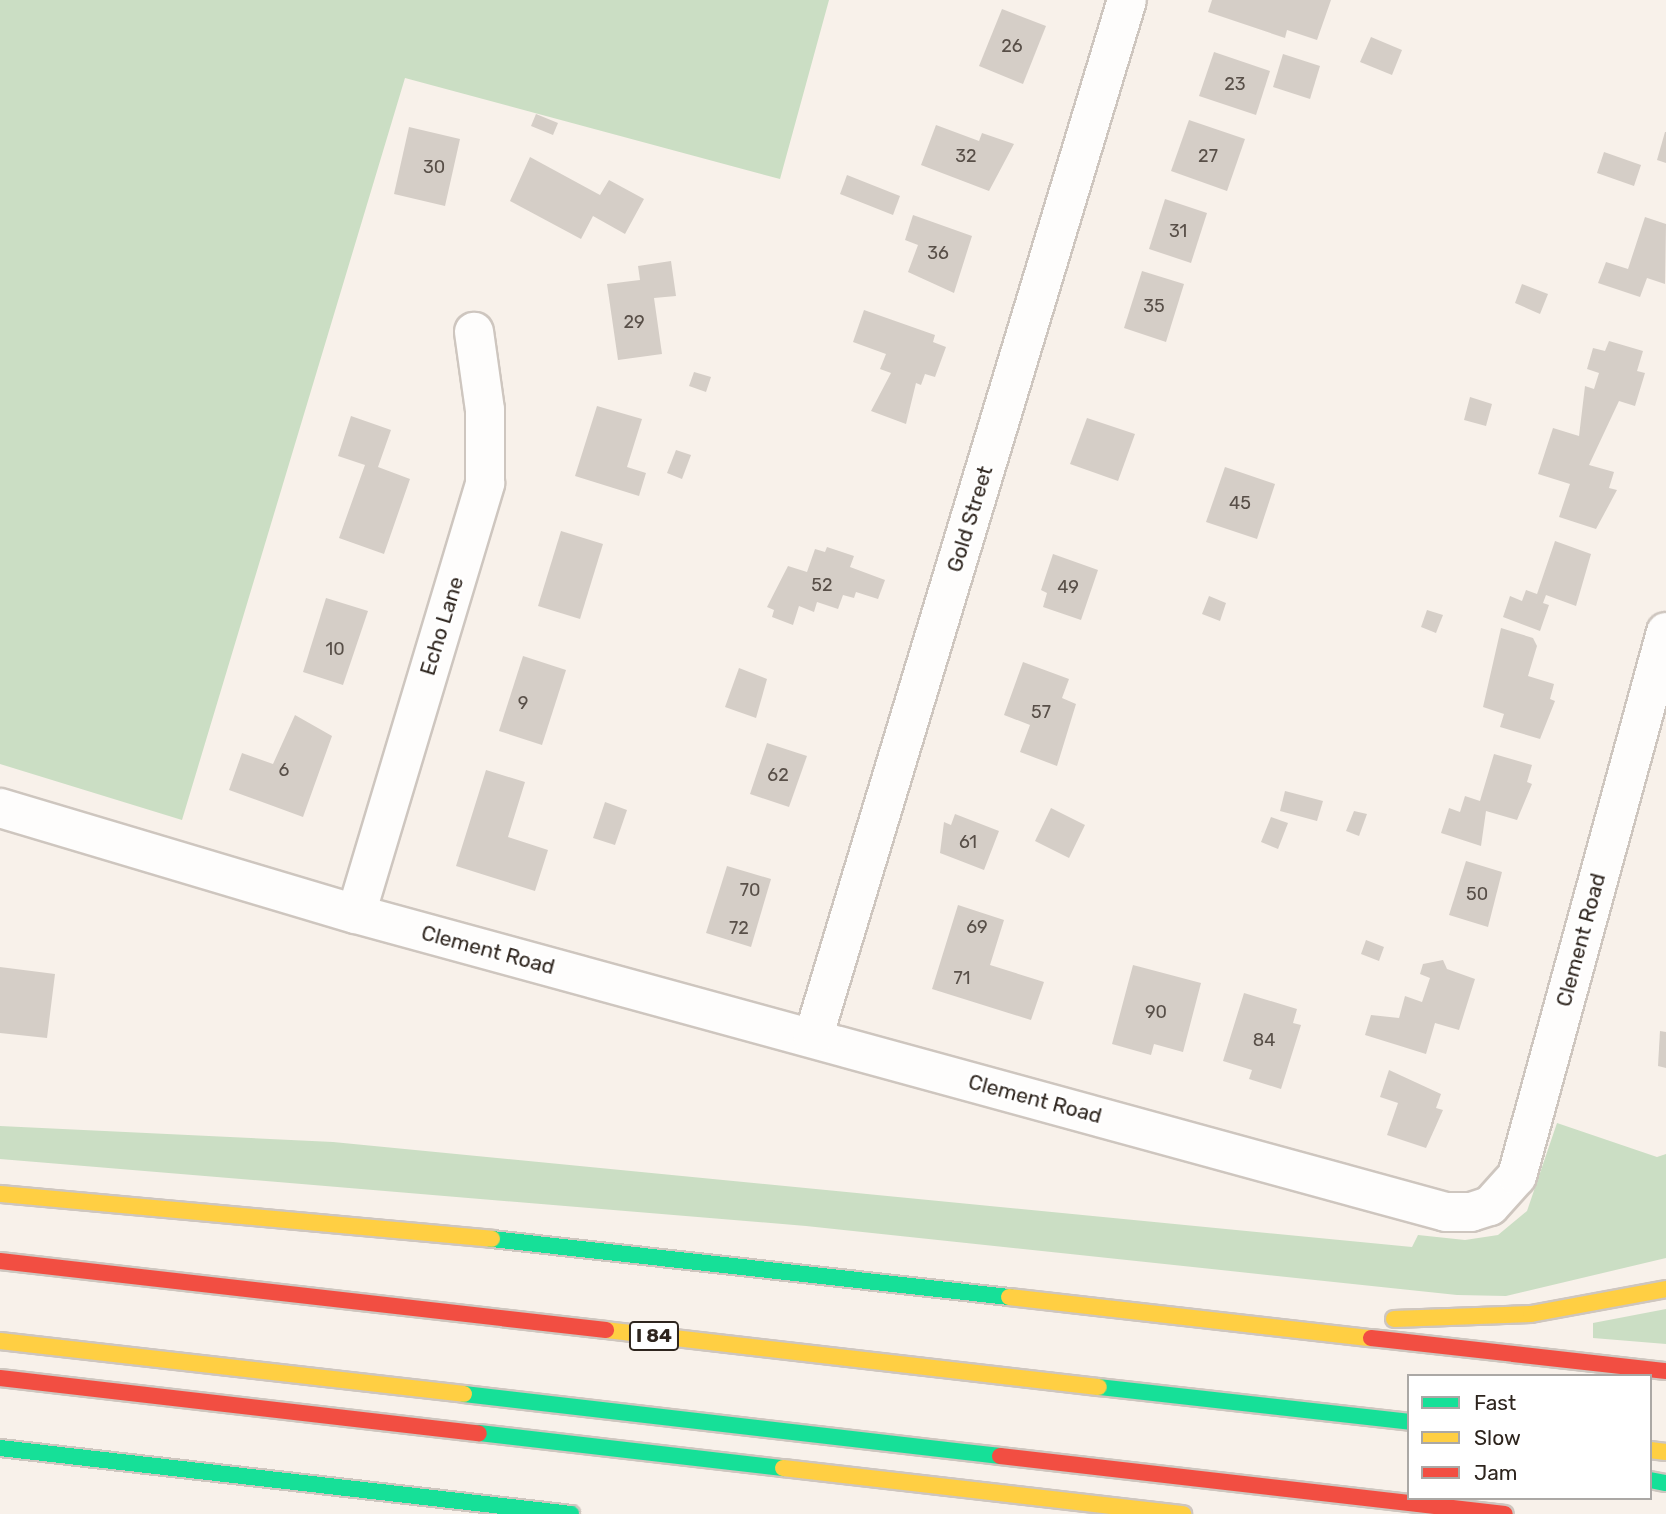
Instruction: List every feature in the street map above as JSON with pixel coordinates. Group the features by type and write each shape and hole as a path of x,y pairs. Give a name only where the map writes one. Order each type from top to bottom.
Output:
{"highway":[{"path":"0,1194 486,1238 1666,1371"},
{"name":"I 84","path":"0,1261 1407,1422"},
{"path":"1272,1326 1531,1314 1666,1289"},
{"path":"0,1341 1505,1514"},
{"path":"0,1378 1183,1514"},
{"path":"1308,1411 1407,1435"},
{"path":"0,1448 571,1514"}],"street":[{"name":"Gold Street","path":"813,1038 1127,0"},
{"name":"Echo Lane","path":"356,914 485,483 485,410 474,332"},
{"name":"Clement Road","path":"0,808 356,914 1446,1212 1490,1206 1517,1176 1666,632"}],"green space":[{"path":"0,0 829,0 780,179 405,78 182,820 0,764"},
{"path":"1557,1123 1657,1157 1666,1154 1666,1258 1506,1296 1457,1295 806,1226 0,1159 0,1126 333,1142 1412,1247 1418,1235 1465,1240 1498,1235 1527,1211"},
{"path":"1666,1309 1666,1344 1593,1338 1593,1323"}],"building":[{"path":"1212,0 1331,0 1317,40 1287,30 1285,38 1208,12"},
{"path":"1002,9 1046,26 1023,84 979,66"},
{"path":"1371,37 1402,50 1392,75 1360,62"},
{"path":"1214,52 1270,71 1256,115 1199,96"},
{"path":"1283,54 1320,66 1310,99 1273,87"},
{"path":"536,114 558,123 553,135 531,126"},
{"path":"1189,120 1245,139 1227,191 1171,171"},
{"path":"936,125 979,141 982,133 1014,144 989,191 921,165"},
{"path":"409,127 460,139 445,206 394,194"},
{"path":"1666,132 1666,163 1657,160"},
{"path":"1604,152 1641,165 1634,186 1597,173"},
{"path":"530,157 600,195 609,180 644,199 625,234 593,216 581,239 510,201"},
{"path":"847,175 900,196 893,215 840,194"},
{"path":"1165,199 1207,213 1191,263 1149,249"},
{"path":"913,215 972,236 954,293 908,272 918,245 905,240"},
{"path":"1645,217 1666,224 1665,284 1647,278 1640,297 1598,283 1606,262 1628,269"},
{"path":"671,261 676,296 654,298 662,354 618,360 607,284 640,280 638,266"},
{"path":"1142,271 1184,284 1166,342 1124,328"},
{"path":"1522,284 1548,294 1540,314 1515,303"},
{"path":"864,310 935,335 933,342 946,347 935,377 925,374 921,385 916,383 906,424 871,411 891,373 880,369 886,354 853,342"},
{"path":"1609,341 1643,351 1637,371 1645,373 1635,406 1619,401 1589,465 1614,472 1609,488 1617,490 1596,529 1559,517 1570,484 1538,474 1553,428 1579,436 1585,386 1594,389 1599,373 1587,369 1593,348 1605,351"},
{"path":"694,372 711,377 706,392 689,386"},
{"path":"1470,397 1492,404 1486,426 1464,420"},
{"path":"597,406 642,419 627,467 646,473 639,496 575,476"},
{"path":"351,416 391,430 378,467 410,479 384,554 339,538 365,465 338,456"},
{"path":"1087,418 1135,434 1118,481 1070,464"},
{"path":"676,450 691,455 682,479 667,473"},
{"path":"1225,467 1275,484 1257,539 1206,522"},
{"path":"561,531 603,544 580,619 538,606"},
{"path":"1555,541 1591,554 1576,606 1546,595 1543,603 1549,605 1540,631 1503,617 1510,596 1522,601 1526,590 1537,594"},
{"path":"827,547 854,556 850,567 885,580 878,599 856,592 854,598 843,595 838,609 817,602 814,612 799,606 793,625 772,617 774,610 767,607 788,566 807,572 815,549 825,552"},
{"path":"1053,554 1098,570 1081,620 1043,607 1047,593 1041,590"},
{"path":"1209,596 1226,603 1220,621 1202,614"},
{"path":"326,598 368,611 343,685 303,672"},
{"path":"1427,610 1443,615 1436,633 1421,627"},
{"path":"1501,628 1533,638 1537,646 1528,676 1554,684 1550,699 1555,701 1540,739 1500,727 1504,714 1483,707"},
{"path":"523,656 566,670 542,745 499,731"},
{"path":"1023,662 1069,679 1062,698 1076,704 1057,766 1020,752 1030,725 1004,715"},
{"path":"739,668 767,679 756,718 725,707"},
{"path":"295,715 332,736 303,817 229,790 242,753 273,764"},
{"path":"767,743 807,756 789,807 750,794"},
{"path":"1494,754 1532,765 1527,782 1532,784 1517,820 1486,811 1481,846 1441,833 1449,808 1460,812 1465,796 1480,801"},
{"path":"486,770 525,782 508,837 548,850 535,891 456,866"},
{"path":"1285,791 1323,801 1317,821 1280,811"},
{"path":"605,802 627,810 615,845 593,838"},
{"path":"1051,808 1085,825 1069,858 1035,841"},
{"path":"1354,811 1367,814 1359,836 1346,831"},
{"path":"955,814 999,831 984,870 940,853 944,822 951,825"},
{"path":"1271,817 1288,823 1278,849 1261,842"},
{"path":"1466,861 1502,872 1488,927 1449,915"},
{"path":"727,866 771,879 751,947 706,933"},
{"path":"958,905 1004,920 990,965 1044,982 1031,1020 932,989"},
{"path":"1366,940 1384,947 1379,961 1361,954"},
{"path":"1443,960 1447,969 1475,979 1459,1030 1435,1023 1426,1054 1365,1035 1371,1015 1399,1018 1405,996 1422,1002 1430,978 1420,974 1423,964"},
{"path":"1133,965 1201,983 1183,1052 1154,1044 1151,1055 1112,1044"},
{"path":"0,967 55,974 47,1038 0,1033"},
{"path":"1244,993 1297,1009 1293,1023 1301,1025 1281,1089 1249,1079 1252,1070 1223,1061"},
{"path":"1660,1031 1666,1032 1666,1068 1658,1066"},
{"path":"1389,1070 1441,1094 1436,1108 1443,1110 1426,1148 1387,1135 1398,1103 1380,1097"}],"traffic: fast":[{"path":"492,1239 1009,1297"},
{"path":"1099,1387 1407,1422"},
{"path":"464,1394 1000,1456"},
{"path":"479,1433 783,1468"},
{"path":"0,1448 571,1514"},
{"path":"1652,1480 1666,1483"}],"traffic: slow":[{"path":"0,1194 492,1239"},
{"path":"1394,1319 1531,1314 1666,1289"},
{"path":"1009,1297 1371,1338"},
{"path":"606,1330 1099,1387"},
{"path":"0,1341 464,1394"},
{"path":"1652,1450 1666,1452"},
{"path":"783,1468 1183,1514"}],"traffic: jam":[{"path":"0,1261 606,1330"},
{"path":"1371,1338 1666,1371"},
{"path":"0,1378 479,1433"},
{"path":"1000,1456 1505,1514"}]}
